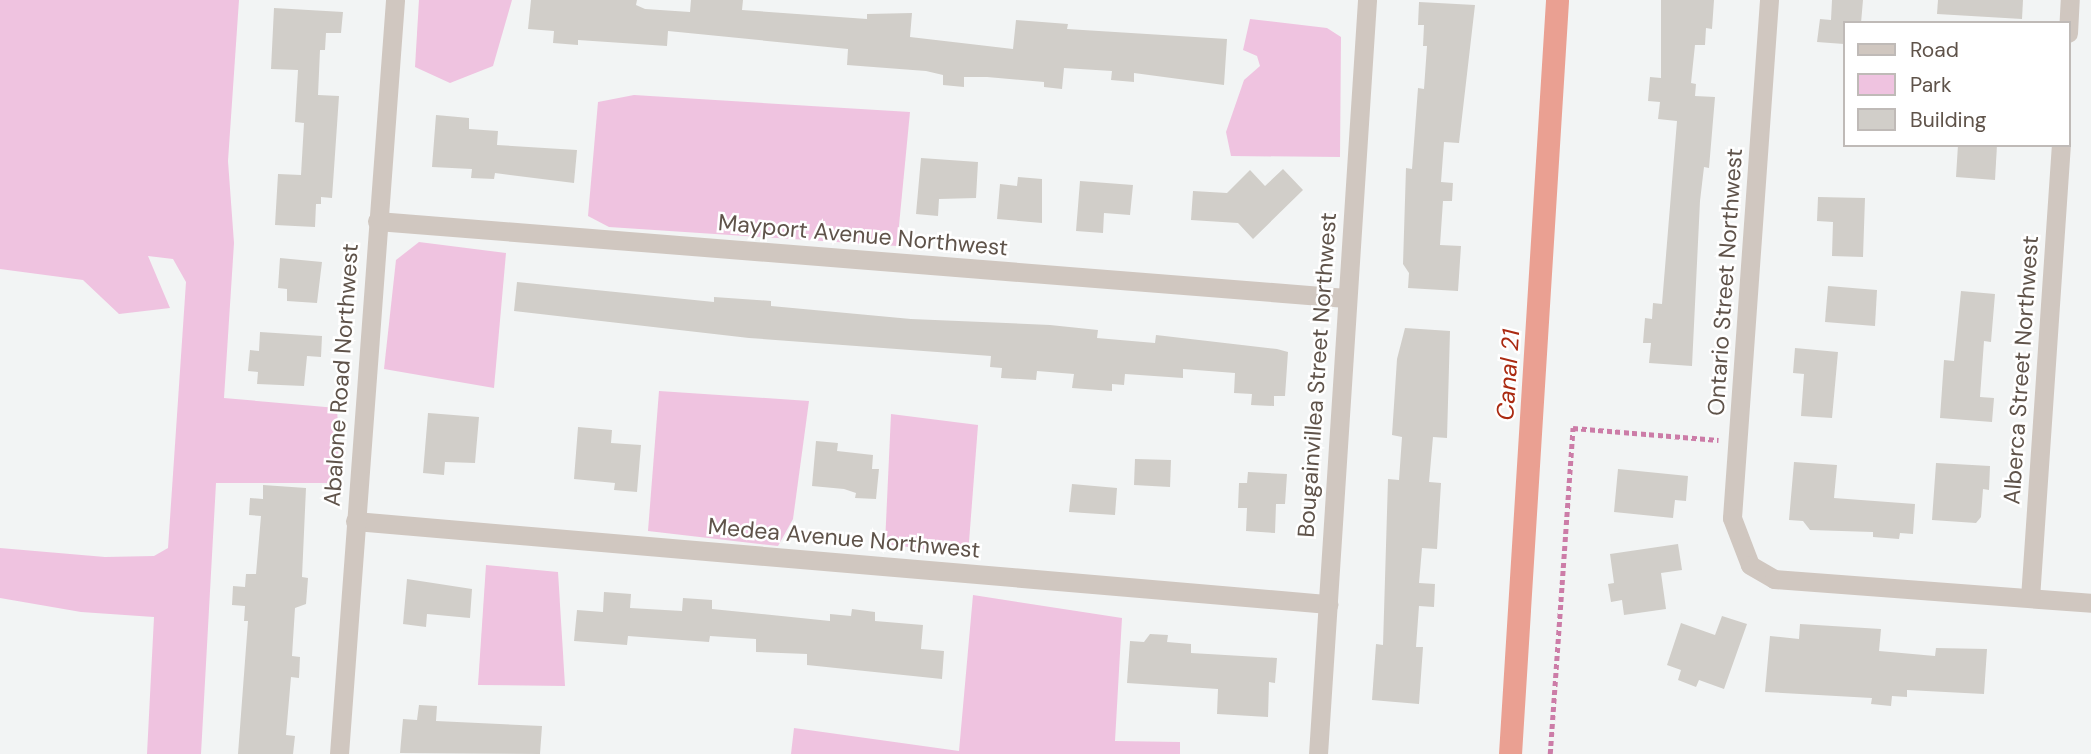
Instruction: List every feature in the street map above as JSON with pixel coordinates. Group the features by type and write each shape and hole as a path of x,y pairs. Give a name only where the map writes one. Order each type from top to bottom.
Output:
{"street":[{"name":"Abalone Road Northwest","path":"339,754 395,0"},
{"name":"Ontario Street Northwest","path":"1769,0 1732,517 1750,565 1774,579 2030,598"},
{"path":"2069,21 2070,0"},
{"name":"Bougainvillea Street Northwest","path":"1318,754 1362,1"},
{"name":"Alberca Street Northwest","path":"2030,598 2061,147"},
{"name":"Mayport Avenue Northwest","path":"377,221 1346,298"},
{"name":"Medea Avenue Northwest","path":"355,521 1328,604"},
{"path":"2030,598 2091,603"}],"path":[{"path":"1550,754 1573,428 1738,442"}],"green space":[{"path":"0,0 239,0 228,161 234,243 224,398 337,408 339,446 335,483 216,483 201,754 147,754 154,617 81,612 0,598 0,548 105,557 154,556 168,548 186,282 173,259 148,256 170,308 119,314 83,280 0,269"},
{"path":"419,0 512,0 493,66 450,83 415,67"},
{"path":"1250,19 1327,28 1341,37 1340,157 1231,156 1226,132 1244,80 1260,66 1257,56 1243,50"},
{"path":"634,95 910,112 897,246 609,227 588,216 598,102"},
{"path":"419,242 506,253 494,388 384,369 396,260"},
{"path":"659,391 809,401 793,519 778,546 648,531"},
{"path":"891,414 978,425 968,555 885,544"},
{"path":"486,565 558,572 565,686 478,685"},
{"path":"973,595 1122,618 1115,741 1180,742 1180,754 791,754 794,728 959,751"}],"building":[{"path":"531,0 637,0 636,5 645,9 690,12 691,0 743,0 742,10 867,19 867,14 912,13 910,37 1013,49 1016,20 1068,24 1067,29 1227,39 1224,85 1134,73 1134,82 1111,80 1112,71 1064,68 1062,89 1044,87 1044,82 987,77 964,77 964,87 943,85 943,75 926,71 847,65 848,49 668,31 667,46 578,40 578,45 553,43 554,31 528,29"},
{"path":"1661,0 1714,0 1712,29 1706,28 1705,45 1695,45 1691,83 1696,84 1695,96 1715,97 1709,168 1704,167 1700,201 1692,366 1649,363 1651,343 1643,343 1645,318 1652,319 1653,303 1662,304 1677,121 1658,119 1660,102 1648,101 1650,77 1661,78"},
{"path":"1832,0 1863,0 1861,21 1842,21 1842,44 1817,42 1820,19 1831,20"},
{"path":"1938,0 2023,0 2022,19 1937,14"},
{"path":"1419,2 1475,5 1459,143 1444,142 1441,182 1453,183 1452,201 1443,201 1440,245 1461,246 1458,291 1408,288 1409,273 1403,264 1406,168 1412,169 1418,88 1424,89 1427,46 1423,46 1424,25 1418,25"},
{"path":"274,8 343,12 341,33 326,33 325,50 320,50 318,95 339,96 332,198 321,197 321,204 316,204 315,227 275,225 278,174 301,175 304,123 295,122 298,70 271,69"},
{"path":"436,115 469,118 469,129 498,131 497,145 577,150 574,183 495,173 494,179 471,178 472,169 432,167"},
{"path":"1958,147 1997,147 1995,180 1956,177"},
{"path":"921,158 978,162 976,198 939,199 938,216 916,214"},
{"path":"1283,169 1303,190 1253,239 1238,223 1191,220 1193,191 1227,193 1250,170 1265,186"},
{"path":"1018,177 1042,179 1042,223 997,219 1000,184 1017,186"},
{"path":"1080,181 1133,185 1130,215 1104,213 1103,233 1076,231"},
{"path":"1818,197 1865,198 1863,257 1832,256 1833,222 1817,221"},
{"path":"280,258 322,262 317,303 287,301 287,289 278,288"},
{"path":"517,282 714,302 714,297 771,301 771,306 911,319 1050,325 1098,330 1097,338 1155,343 1156,335 1277,349 1288,352 1285,396 1274,396 1274,406 1251,405 1252,394 1234,393 1235,373 1183,369 1183,378 1125,374 1124,385 1112,384 1112,391 1072,388 1074,374 1037,371 1036,380 1001,378 1002,368 990,367 991,356 749,338 514,311"},
{"path":"1828,286 1877,290 1875,326 1825,322"},
{"path":"1961,291 1995,294 1991,342 1984,341 1980,397 1994,398 1992,422 1940,418 1944,360 1954,361"},
{"path":"1405,328 1450,331 1447,438 1433,437 1429,482 1441,483 1437,549 1422,548 1419,583 1435,584 1434,607 1419,606 1416,647 1423,647 1419,704 1372,700 1376,644 1383,645 1388,479 1399,480 1402,437 1392,435 1397,359"},
{"path":"260,332 322,336 321,357 307,356 304,386 257,384 258,372 248,371 250,350 259,351"},
{"path":"1795,348 1838,352 1832,418 1801,416 1804,374 1793,373"},
{"path":"428,413 479,417 475,463 445,462 444,475 423,473"},
{"path":"578,427 612,430 611,443 641,445 637,492 614,490 615,483 574,479"},
{"path":"816,441 838,443 837,451 873,455 872,469 879,469 876,499 855,498 856,493 844,489 812,486"},
{"path":"1135,459 1171,460 1170,487 1134,485"},
{"path":"1794,462 1837,465 1834,498 1915,504 1913,534 1900,533 1899,539 1873,537 1873,532 1810,530 1803,521 1789,520"},
{"path":"1936,463 1990,466 1989,490 1983,489 1981,517 1976,523 1932,520"},
{"path":"1618,469 1688,476 1686,501 1675,500 1673,518 1614,512"},
{"path":"1248,472 1287,474 1285,504 1276,504 1275,533 1246,531 1247,508 1238,508 1239,483 1247,483"},
{"path":"1072,484 1117,488 1115,515 1069,512"},
{"path":"263,485 306,488 302,577 308,578 306,604 295,608 292,656 300,657 299,678 291,677 286,735 295,736 293,754 238,754 248,621 244,621 245,606 232,605 233,586 245,587 246,574 256,574 261,516 249,515 250,498 263,499"},
{"path":"1678,544 1682,570 1661,573 1666,609 1624,615 1622,600 1611,602 1608,584 1614,583 1610,554"},
{"path":"407,579 472,589 470,618 427,614 426,627 403,624"},
{"path":"604,592 631,594 630,608 682,611 683,598 712,600 712,609 830,621 830,614 851,616 852,609 875,612 875,621 923,625 921,649 944,651 942,679 807,665 807,654 756,652 756,639 710,636 709,642 628,636 627,645 574,641 577,610 603,612"},
{"path":"1722,616 1747,624 1724,689 1699,680 1696,687 1678,680 1681,670 1667,665 1681,623 1715,635"},
{"path":"1800,624 1881,629 1879,651 1935,656 1936,648 1987,649 1984,694 1907,690 1907,697 1892,696 1891,706 1871,704 1872,698 1765,692 1770,636 1799,639"},
{"path":"1150,634 1168,635 1167,642 1191,644 1191,653 1277,658 1275,683 1269,682 1268,717 1217,714 1218,689 1127,683 1130,641 1144,642"},
{"path":"419,705 437,706 436,721 542,726 540,754 400,753 403,719 417,720"}],"waterway":[{"name":"Canal 21","path":"1510,754 1557,0"}]}
